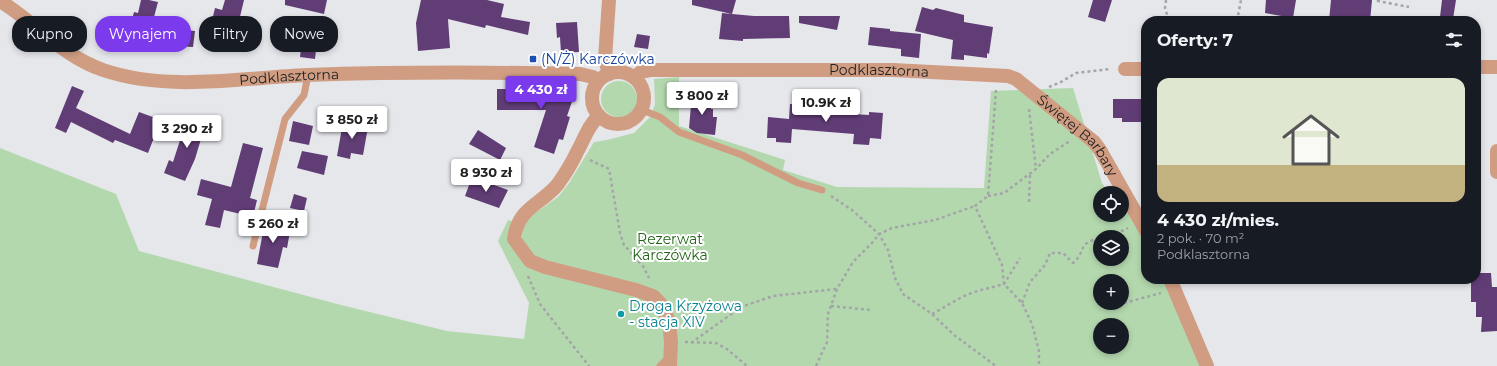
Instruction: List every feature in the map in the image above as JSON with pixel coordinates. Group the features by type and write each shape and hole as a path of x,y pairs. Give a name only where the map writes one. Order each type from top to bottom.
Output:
{"street":[{"path":"609,0 604,77 593,89 592,99 594,108 599,116 614,124 630,122 637,116 642,110 645,96 640,82 635,77"},
{"name":"Podklasztorna","path":"0,2 12,9 52,41 74,56 94,66 126,77 145,80 176,82 308,76 458,73 588,75 593,77 604,77 620,72 628,73 635,77 641,72 651,70 893,70 1008,76 1016,79 1027,88"},
{"path":"1481,67 1497,67"},
{"path":"1125,69 1141,69"},
{"name":"Świętej Barbary","path":"1027,88 1094,142 1141,222"},
{"path":"599,116 592,124 577,153 558,184 522,216 515,229 514,239 530,261 545,267 636,290 653,296 660,303 669,321 671,354"},
{"path":"1497,151 1497,172"},
{"path":"1172,284 1207,366"}],"lane":[{"path":"253,246 284,119 304,95 308,76"},
{"path":"642,110 660,117 679,132 742,155 798,183 822,190"},
{"path":"660,366 671,354"}],"path":[{"path":"1166,0 1165,8 1167,16"},
{"path":"1238,16 1241,0"},
{"path":"1378,0 1409,7"},
{"path":"1036,169 1027,88 1046,88 1061,82 1076,73 1125,69"},
{"path":"988,196 994,99 998,75"},
{"path":"816,366 826,342 828,314 837,289 853,262 879,234 892,228 935,220 975,206 988,196 1004,193 1036,169 1050,154 1082,133"},
{"path":"577,153 609,169 620,233 624,245 643,266 650,281 653,296"},
{"path":"1029,202 1030,174"},
{"path":"822,190 852,210 879,234 888,250 895,278 903,294 932,314 954,335 996,366"},
{"path":"975,206 1002,265 1004,284 1022,303 1032,324 1039,351 1039,366"},
{"path":"1129,230 1141,227"},
{"path":"1022,303 1030,282 1045,265 1050,252 1062,254 1073,263 1084,245 1089,240 1093,239"},
{"path":"932,314 968,294 1004,284 1020,258"},
{"path":"530,261 527,267 528,276 540,304 589,366"},
{"path":"1129,301 1172,284"},
{"path":"671,354 691,343 741,307 773,296 837,289"},
{"path":"831,306 872,310"},
{"path":"691,343 716,343 727,349 747,366"}],"green space":[{"name":"Rezerwat Karczówka","path":"679,77 679,126 785,160 783,170 837,187 984,188 991,91 1073,88 1104,186 1093,186 1093,222 1129,222 1129,212 1140,220 1141,284 1165,284 1204,366 0,366 0,148 116,194 139,251 341,305 447,331 524,339 529,303 498,241 508,220 512,221 509,230 522,238 523,226 532,215 558,197 569,183 594,142 634,133 651,116 655,104 654,79"},
{"path":"623,81 632,86 636,92 636,106 632,112 623,117 615,117 606,112 602,106 601,95 606,86 612,82"}],"building":[{"path":"141,0 158,2 154,16 133,16 134,12 138,13"},
{"path":"225,0 244,0 240,16 213,16 215,8 222,10"},
{"path":"285,0 327,0 324,14 285,5"},
{"path":"421,0 487,0 504,4 501,17 530,22 528,35 486,25 485,28 448,19 450,48 418,51 416,23"},
{"path":"692,0 736,0 732,14 692,5"},
{"path":"1093,0 1112,0 1105,22 1088,17"},
{"path":"1266,0 1296,0 1293,16 1282,16 1265,13"},
{"path":"1331,0 1372,0 1370,16 1329,16"},
{"path":"1442,0 1456,0 1453,16 1440,16"},
{"path":"922,7 933,10 936,8 964,15 964,22 993,27 989,54 987,53 987,58 964,55 964,60 951,59 953,40 915,31"},
{"path":"722,13 754,16 789,16 790,38 743,39 743,41 719,39"},
{"path":"799,16 840,16 837,30 799,23"},
{"path":"577,22 579,52 561,53 560,37 557,38 556,23"},
{"path":"870,27 890,29 890,31 921,34 919,58 901,56 901,49 868,45"},
{"path":"191,31 195,31 193,47 191,47"},
{"path":"637,34 650,36 648,49 634,47"},
{"path":"301,52 316,52 315,59 300,57"},
{"path":"72,86 84,91 76,108 130,134 139,112 161,120 148,153 115,140 113,143 71,122 66,133 55,128"},
{"path":"553,86 575,93 567,116 570,117 563,140 559,139 554,154 534,147 546,110 497,110 497,89"},
{"path":"692,94 709,95 709,103 711,104 711,109 713,109 713,117 717,117 715,135 697,133 689,128"},
{"path":"1113,99 1141,99 1141,122 1122,122 1122,118 1113,118"},
{"path":"799,103 838,106 837,113 869,115 869,112 883,113 881,139 870,138 869,145 853,144 854,134 792,129 791,143 776,142 776,138 767,138 768,117 789,119 790,104"},
{"path":"192,115 207,119 195,159 185,181 164,173 169,160 173,162 183,131 185,131"},
{"path":"293,121 313,126 309,145 289,141"},
{"path":"343,122 368,127 363,155 351,153 350,159 337,156"},
{"path":"478,130 506,148 500,160 469,144"},
{"path":"243,143 263,148 250,198 257,200 253,217 224,210 220,228 205,225 212,199 197,195 201,179 231,187"},
{"path":"302,151 328,156 324,175 297,168"},
{"path":"472,177 508,190 499,208 465,196"},
{"path":"294,194 307,198 304,211 290,208"},
{"path":"265,221 291,226 287,248 283,247 278,268 257,264"},
{"path":"1481,273 1491,273 1492,287 1497,287 1497,331 1481,332 1482,317 1476,317 1476,302 1471,302 1471,284 1481,284"}],"place":[{"name":"(N/Ż) Karczówka","path":"533,59"},
{"name":"Droga Krzyżowa - stacja XIV","path":"621,314"}]}
